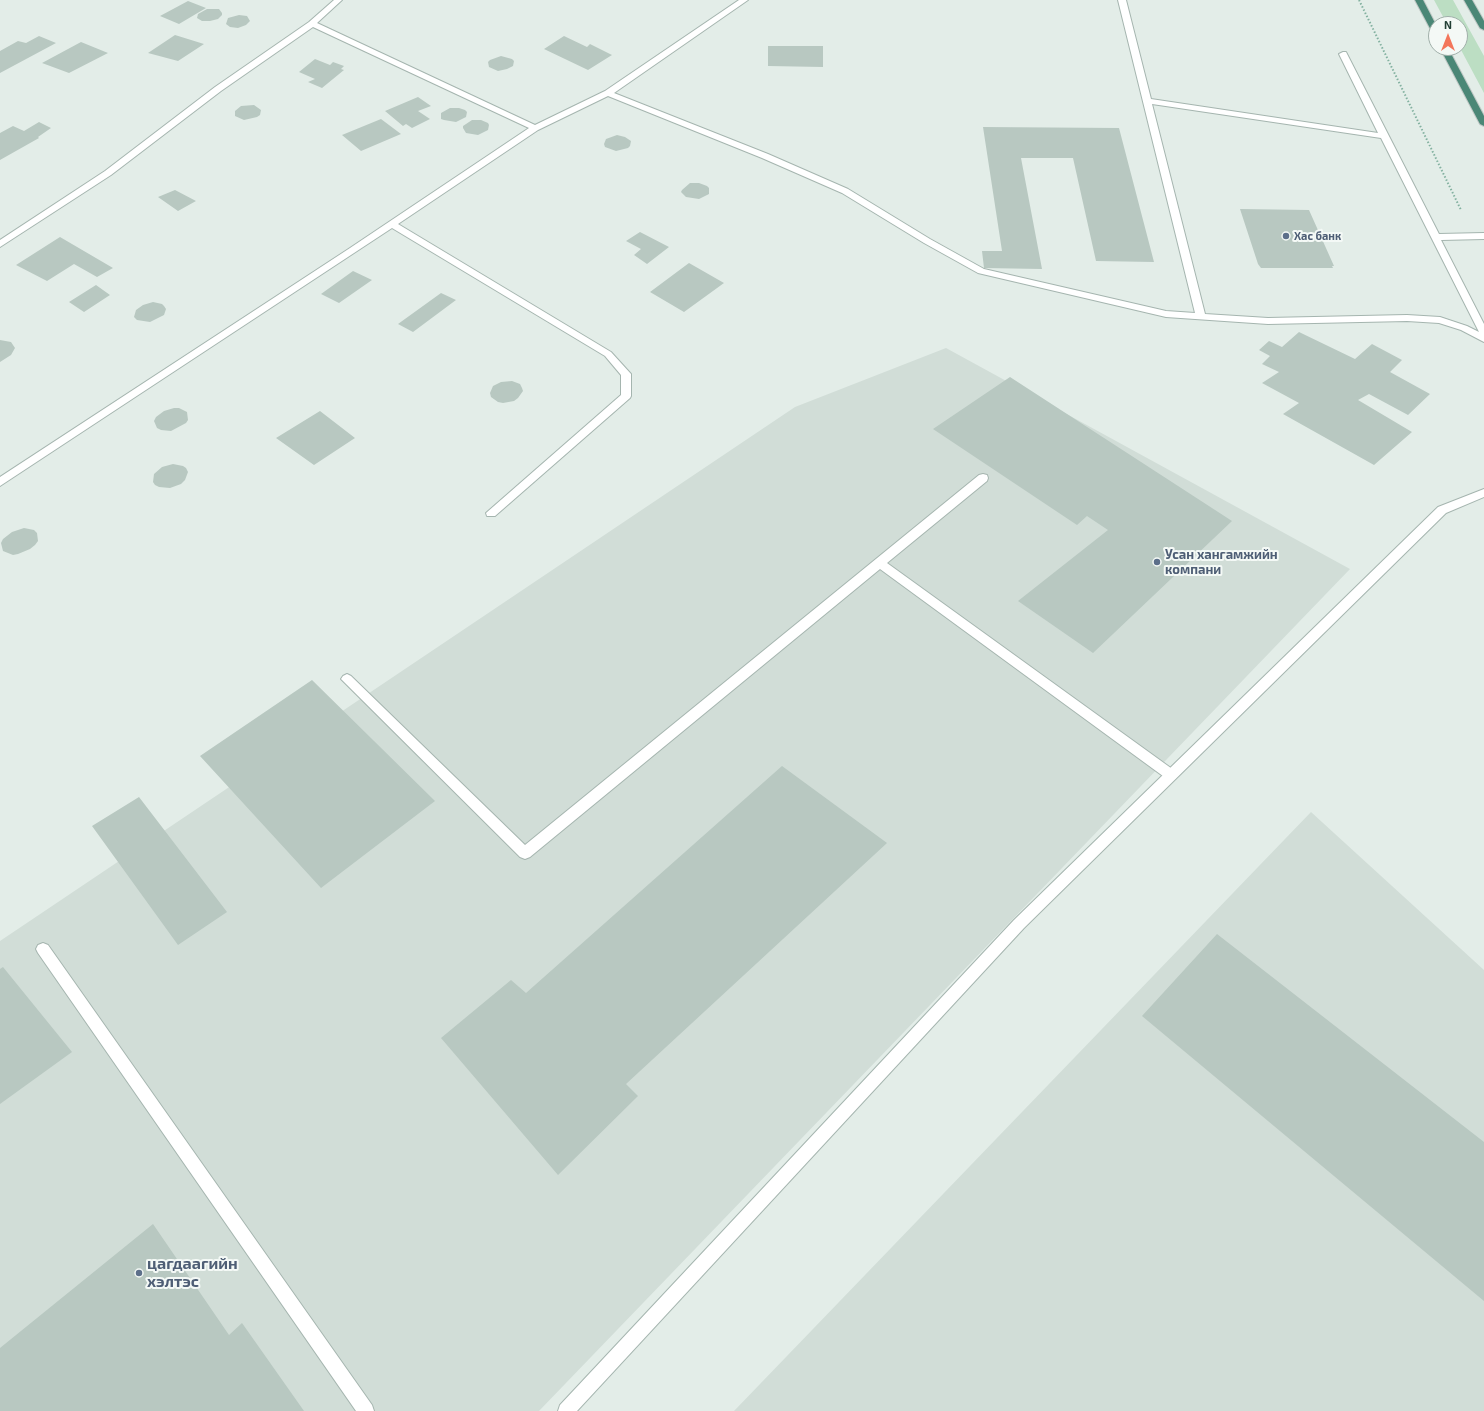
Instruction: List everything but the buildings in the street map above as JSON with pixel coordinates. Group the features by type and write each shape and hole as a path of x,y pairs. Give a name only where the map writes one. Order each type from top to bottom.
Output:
{"highway":[{"path":"1419,0 1428,17"},
{"path":"1468,0 1484,28"},
{"path":"1448,56 1484,124"}],"street":[{"path":"0,244 108,173 218,89 312,24 338,0"},
{"path":"0,482 535,128 608,93 744,0"},
{"path":"1122,0 1201,316"},
{"path":"312,24 535,128"},
{"path":"1343,54 1484,333"},
{"path":"608,93 765,156 846,191 927,241 981,271 1166,314 1268,322 1407,318 1440,320 1464,328 1484,339"},
{"path":"1147,101 1385,136"},
{"path":"391,224 608,354 626,374 626,396 491,513"},
{"path":"1436,237 1484,236"},
{"path":"346,679 525,854 983,478"},
{"path":"566,1411 1019,924 1442,510 1484,493"},
{"path":"880,563 1171,775"},
{"path":"43,950 366,1411"}],"path":[{"path":"1359,0 1474,236"}],"shaded area":[{"path":"946,348 1350,569 539,1411 0,1411 0,941 795,407"},
{"path":"1311,812 1484,970 1484,1411 734,1411"}],"green space":[{"path":"1434,0 1453,0 1462,16 1443,16"},
{"path":"1468,27 1484,56 1484,93 1464,56 1468,56"}],"place":[{"name":"Хас банк","path":"1286,236"},
{"name":"Усан хангамжийн компани","path":"1157,562"},
{"name":"цагдаагийн хэлтэс","path":"139,1273"}]}
